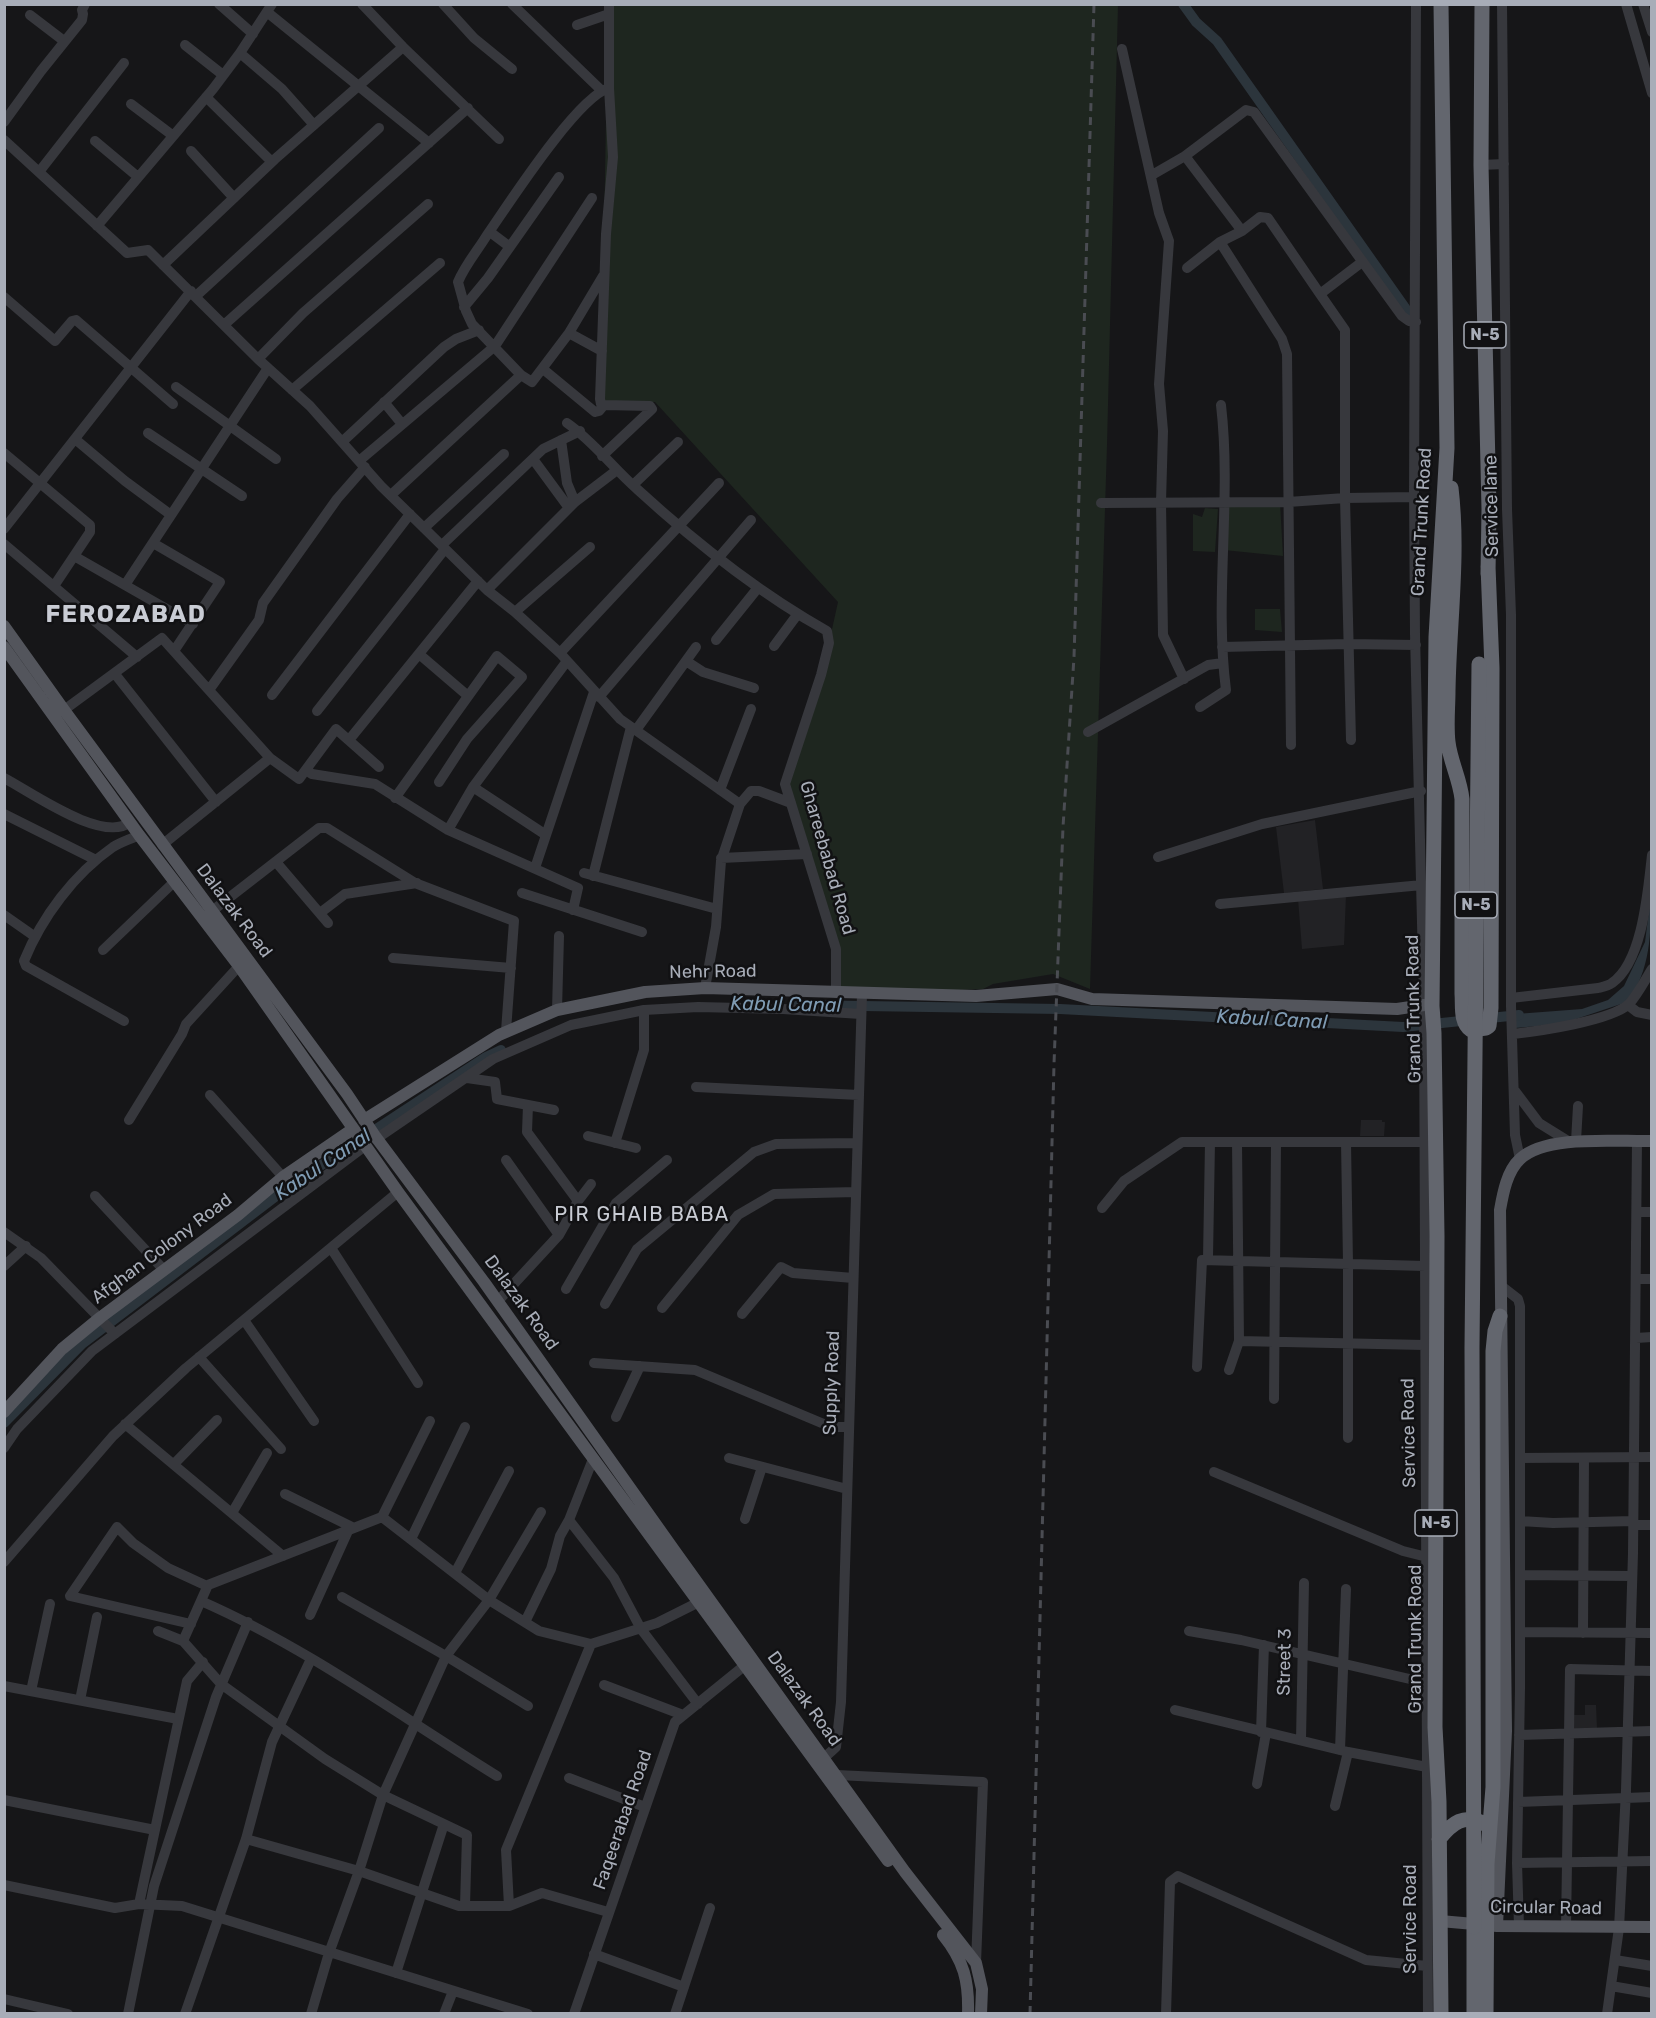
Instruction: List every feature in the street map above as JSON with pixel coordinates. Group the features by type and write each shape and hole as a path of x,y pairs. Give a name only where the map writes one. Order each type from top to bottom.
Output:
{"highway":[{"name":"Grand Trunk Road","path":"1441,2013 1439,1802 1435,1727 1437,1236 1427,1009 1436,637 1447,448 1442,4"},
{"name":"N-5","path":"1474,2013 1472,1324 1479,664 1488,566 1489,509 1481,165 1482,4"},
{"path":"1447,448 1454,513 1448,742 1459,779 1462,800 1462,994 1463,1016 1465,1024 1471,1030 1486,1028 1491,1020 1492,668 1488,566"},
{"path":"1486,2013 1492,1926 1490,1831 1492,1800 1493,1351 1495,1331 1500,1316"},
{"path":"1439,1802 1449,1808 1469,1813 1486,1808 1492,1800"},
{"path":"1439,1839 1451,1824 1458,1821 1483,1822 1490,1831"}],"main road":[{"name":"Dalazak Road","path":"4,626 498,1301 607,1454 715,1617 744,1666 766,1686"},
{"name":"Dalazak Road","path":"4,647 139,835 239,966 365,1145 697,1603 715,1617 820,1761 837,1780 976,1963 982,1989 981,2013"},
{"name":"Nehr Road","path":"365,1122 506,1032 557,1010 645,992 705,988 976,996 1063,989 1092,999 1427,1009"},
{"name":"Afghan Colony Road","path":"5,1410 62,1349 101,1317 238,1215 283,1177 355,1131"},
{"path":"1492,1926 1506,1731 1500,1210 1507,1181 1520,1159 1534,1151 1572,1141 1652,1141"},
{"path":"594,1461 607,1454"},
{"name":"Dalazak Road","path":"837,1780 953,1947 962,1964 968,1987 968,2013"},
{"name":"Circular Road","path":"1440,1921 1492,1926 1652,1927"}],"street":[{"path":"219,4 252,34"},
{"path":"362,4 403,47 499,139"},
{"path":"443,4 474,38 512,69"},
{"path":"512,4 605,89"},
{"path":"1416,4 1416,645 1427,1009"},
{"name":"Service lane","path":"1502,4 1507,509 1511,615 1511,1002 1515,1135 1520,1159"},
{"path":"1626,4 1652,93"},
{"path":"1643,4 1652,32"},
{"path":"4,122 82,20 83,14 80,6"},
{"path":"97,226 171,135 206,97 240,53 270,8 429,143"},
{"path":"577,25 609,9 605,89 613,158 606,234 600,399 601,404 604,405 650,406 652,410 602,456"},
{"path":"30,15 64,41"},
{"path":"185,45 223,75"},
{"path":"163,265 272,162 403,47"},
{"path":"1122,49 1159,213 1169,241 1159,384 1163,431 1161,502 1163,635 1184,679"},
{"path":"240,53 282,89 314,125"},
{"path":"39,172 124,63"},
{"path":"605,89 592,97 552,143 507,204 458,282 464,307 472,324 521,375 532,382 569,333 605,273"},
{"path":"206,97 272,162"},
{"path":"130,104 171,135"},
{"path":"225,324 468,108"},
{"path":"1152,175 1185,156 1246,110 1254,112 1402,316 1408,321 1416,322"},
{"path":"4,529 130,368 193,293 379,128"},
{"path":"4,140 127,253 148,250 258,359 310,406 391,495 487,590 516,612 563,657 620,719 740,804"},
{"path":"95,141 138,177"},
{"path":"191,151 234,198"},
{"path":"1185,156 1242,231"},
{"path":"1481,165 1504,164"},
{"path":"464,307 559,177"},
{"path":"209,690 258,620 263,603 362,464 402,424 495,346 592,198"},
{"path":"258,359 303,313 428,204"},
{"path":"1187,268 1220,242 1242,231 1260,217 1268,219 1344,330 1345,498 1351,740"},
{"path":"490,232 510,247"},
{"path":"1220,242 1282,339 1287,354 1291,745"},
{"path":"1320,294 1362,262"},
{"path":"292,390 440,263"},
{"path":"4,297 55,341 72,321 76,320 173,404"},
{"path":"342,442 444,347 456,339 479,330"},
{"path":"569,333 602,351"},
{"path":"125,585 268,368"},
{"path":"543,369 595,412 604,405"},
{"path":"391,495 521,375"},
{"path":"176,387 276,459"},
{"path":"384,402 402,424"},
{"path":"1200,707 1226,690 1222,647 1224,501 1221,405"},
{"path":"567,423 580,431 602,456 678,526 757,588 797,615 774,646"},
{"path":"317,711 444,547 543,449 580,431"},
{"path":"148,433 242,496"},
{"path":"75,439 125,481 171,515"},
{"path":"561,440 572,505"},
{"path":"633,485 678,442"},
{"path":"4,453 91,528 54,586"},
{"path":"424,528 504,454"},
{"path":"533,459 572,505"},
{"path":"487,590 572,505 617,470"},
{"path":"448,830 473,787 563,657 678,526 719,483"},
{"path":"1101,503 1288,502 1345,498 1415,498"},
{"path":"1489,509 1507,509"},
{"path":"272,695 410,514"},
{"path":"535,868 596,695 751,520"},
{"path":"153,543 220,582 174,651"},
{"path":"4,544 137,657"},
{"path":"516,612 590,547"},
{"path":"74,556 193,624"},
{"path":"349,740 478,581"},
{"path":"716,640 757,588"},
{"name":"Ghareebabad Road","path":"797,615 827,631 829,643 821,675 785,784 837,949 836,993"},
{"path":"64,710 162,638 270,758 299,779 336,729 379,766"},
{"path":"1222,647 1416,645"},
{"path":"696,647 633,728 588,875 717,909"},
{"path":"419,654 468,696"},
{"path":"395,798 497,656 522,677 467,739 439,782"},
{"path":"686,661 703,672 754,688"},
{"path":"1088,732 1208,665 1223,663"},
{"path":"115,674 216,802"},
{"path":"1417,678 1435,679"},
{"path":"720,790 751,709"},
{"path":"162,844 270,758"},
{"path":"306,770 312,774 375,784 448,830 578,888 573,910"},
{"path":"4,778 78,820 112,827 124,827 130,822"},
{"path":"473,787 546,835"},
{"path":"705,988 716,927 721,858 740,804 751,791 759,791 791,803"},
{"path":"1158,857 1262,824 1420,791"},
{"path":"4,814 96,860"},
{"path":"212,911 319,828 327,828 417,883 514,921 506,1032"},
{"path":"124,1022 26,966 24,961 34,936 68,890 96,860 116,845 139,835"},
{"path":"1491,837 1511,837"},
{"path":"721,858 807,854"},
{"path":"1511,1002 1598,988 1612,983 1625,969 1639,936 1646,906 1652,855"},
{"path":"276,862 328,923"},
{"path":"103,950 174,882"},
{"path":"320,913 345,894 417,883"},
{"path":"1220,904 1422,885"},
{"path":"522,893 642,932"},
{"path":"6,920 34,936"},
{"path":"557,1010 559,936"},
{"path":"1491,939 1511,939"},
{"path":"393,958 511,968"},
{"path":"129,1120 186,1024 239,966"},
{"path":"1512,1031 1566,1026 1602,1017 1628,1005 1652,969"},
{"name":"Supply Road","path":"820,1761 836,1747 841,1702 862,994"},
{"path":"1628,1005 1637,1012 1652,1015"},
{"path":"376,1137 494,1059 571,1025 644,1010 708,1007 861,1014"},
{"path":"615,1143 644,1050 644,1010"},
{"name":"Service Road","path":"1428,2013 1424,1142 1429,1033"},
{"path":"467,1078 495,1082 497,1099 554,1110"},
{"path":"696,1088 859,1095"},
{"path":"1515,1091 1539,1123 1572,1141 1578,1106"},
{"path":"210,1095 283,1177"},
{"path":"528,1105 527,1131 578,1201"},
{"path":"588,1136 636,1148"},
{"path":"1606,2013 1619,1928 1626,1797 1633,1523 1637,1141"},
{"path":"1102,1208 1124,1181 1182,1142 1424,1142"},
{"path":"1208,1258 1210,1142"},
{"path":"1229,1370 1239,1341 1237,1142"},
{"path":"1274,1399 1276,1142"},
{"path":"605,1304 637,1249 754,1152 776,1144 857,1143"},
{"path":"1346,1143 1347,1438"},
{"path":"4,1448 17,1430 92,1351 365,1145"},
{"path":"506,1160 559,1235"},
{"path":"566,1289 616,1203 667,1161"},
{"path":"498,1301 559,1235 578,1201 591,1184"},
{"path":"4,1562 125,1424 199,1357 399,1192"},
{"path":"662,1308 738,1215 774,1194 856,1192"},
{"path":"95,1196 164,1270"},
{"path":"1637,1212 1652,1212"},
{"path":"5,1233 41,1258 101,1317 115,1334"},
{"path":"4,1266 26,1246"},
{"path":"331,1248 418,1383"},
{"path":"1197,1366 1202,1260 1208,1258 1425,1266"},
{"path":"742,1314 781,1267 793,1273 853,1278"},
{"path":"1637,1279 1652,1279"},
{"path":"1500,1285 1518,1299 1520,1306 1517,1863 1519,1926"},
{"path":"244,1320 314,1421"},
{"path":"1636,1338 1652,1337"},
{"path":"1239,1341 1424,1345"},
{"path":"199,1357 281,1449"},
{"path":"594,1363 695,1370 831,1427 849,1427"},
{"path":"616,1417 640,1366"},
{"path":"174,1464 217,1420"},
{"path":"183,1641 207,1586 382,1517 430,1421"},
{"path":"125,1424 283,1556"},
{"path":"411,1539 465,1427"},
{"path":"232,1513 267,1453"},
{"path":"1520,1458 1652,1457"},
{"path":"729,1458 847,1489"},
{"path":"1583,1633 1584,1458"},
{"path":"525,1622 551,1569 560,1536 594,1461"},
{"path":"745,1519 762,1467"},
{"path":"455,1573 509,1471"},
{"path":"1214,1472 1403,1551 1427,1557"},
{"path":"285,1494 351,1529"},
{"path":"311,2013 383,1795 446,1656 489,1600 541,1512"},
{"path":"382,1517 489,1600 539,1631 591,1644 657,1623 697,1603"},
{"path":"569,1520 614,1578 640,1629 698,1704"},
{"path":"1520,1521 1553,1523 1584,1521 1652,1525"},
{"path":"191,1624 70,1596 117,1527 133,1543 168,1568 207,1586"},
{"path":"310,1615 351,1529"},
{"path":"1520,1575 1632,1576"},
{"name":"Street 3","path":"1301,1740 1304,1583"},
{"path":"1335,1806 1344,1751 1342,1663 1346,1589"},
{"path":"342,1597 528,1706"},
{"path":"201,1600 248,1622 311,1659 498,1776"},
{"path":"32,1691 50,1604"},
{"path":"80,1700 97,1617"},
{"path":"144,1904 221,1684 248,1622"},
{"path":"158,1631 183,1641 221,1684 325,1759 383,1795 467,1835 465,1906"},
{"path":"1189,1631 1264,1645 1427,1683"},
{"path":"1520,1632 1652,1633"},
{"path":"509,1906 506,1850 591,1644"},
{"path":"1257,1785 1264,1732 1264,1645"},
{"path":"185,2013 246,1839 272,1742 311,1659"},
{"path":"128,2013 155,1830 178,1719 187,1681 203,1662"},
{"name":"Faqeerabad Road","path":"574,2013 675,1722 744,1666"},
{"path":"1566,1927 1570,1670 1652,1671"},
{"path":"604,1685 683,1715"},
{"path":"4,1686 178,1719"},
{"path":"1175,1710 1344,1751 1427,1767"},
{"path":"1519,1735 1652,1731"},
{"path":"569,1778 645,1807"},
{"path":"837,1780 983,1782 976,1963"},
{"path":"1518,1802 1652,1797"},
{"path":"4,1800 155,1830"},
{"path":"396,1973 444,1824"},
{"path":"246,1839 359,1871 459,1906 509,1906 542,1893 609,1912"},
{"path":"1517,1863 1652,1861"},
{"path":"1166,2013 1170,1882 1178,1876 1366,1960 1427,1966"},
{"path":"4,1886 115,1908 144,1904 182,1906 528,2013"},
{"path":"675,2013 710,1908"},
{"path":"594,1954 684,1987"},
{"path":"1615,1960 1652,1966"},
{"path":"1611,1986 1652,1993"},
{"path":"444,2013 453,1990"},
{"path":"4,1999 68,2013"}],"shaded area":[{"path":"608,5 1118,5 1090,989 1053,974 993,984 983,989 836,993 836,949 785,784 829,643 838,602 655,402 601,404"},
{"path":"1280,502 1283,556 1224,550 1224,507"},
{"path":"1205,508 1218,509 1215,552 1193,551 1193,514 1202,517"},
{"path":"1255,609 1280,609 1282,632 1255,630"},
{"path":"1315,820 1323,889 1284,893 1276,827"},
{"path":"1346,895 1344,945 1302,949 1298,899"},
{"path":"1651,895 1648,951 1641,977 1627,1002 1561,1024 1515,1028 1516,1014 1582,1009 1608,1000 1624,986 1645,942"},
{"path":"1361,1120 1385,1122 1384,1136 1360,1136"},
{"path":"1585,1705 1596,1705 1597,1729 1573,1729 1573,1715 1585,1715"}],"waterway":[{"path":"1183,4 1196,22 1217,41 1408,312"},
{"name":"Kabul Canal","path":"797,1005 1060,1009 1403,1027 1519,1015"},
{"name":"Kabul Canal","path":"4,1423 82,1344 288,1187 486,1057 501,1050"}],"railway":[{"path":"1030,2014 1054,1064 1063,827 1074,657 1094,4"}],"district":[{"name":"FEROZABAD","path":"126,615"},
{"name":"PIR GHAIB BABA","path":"642,1215"}]}
